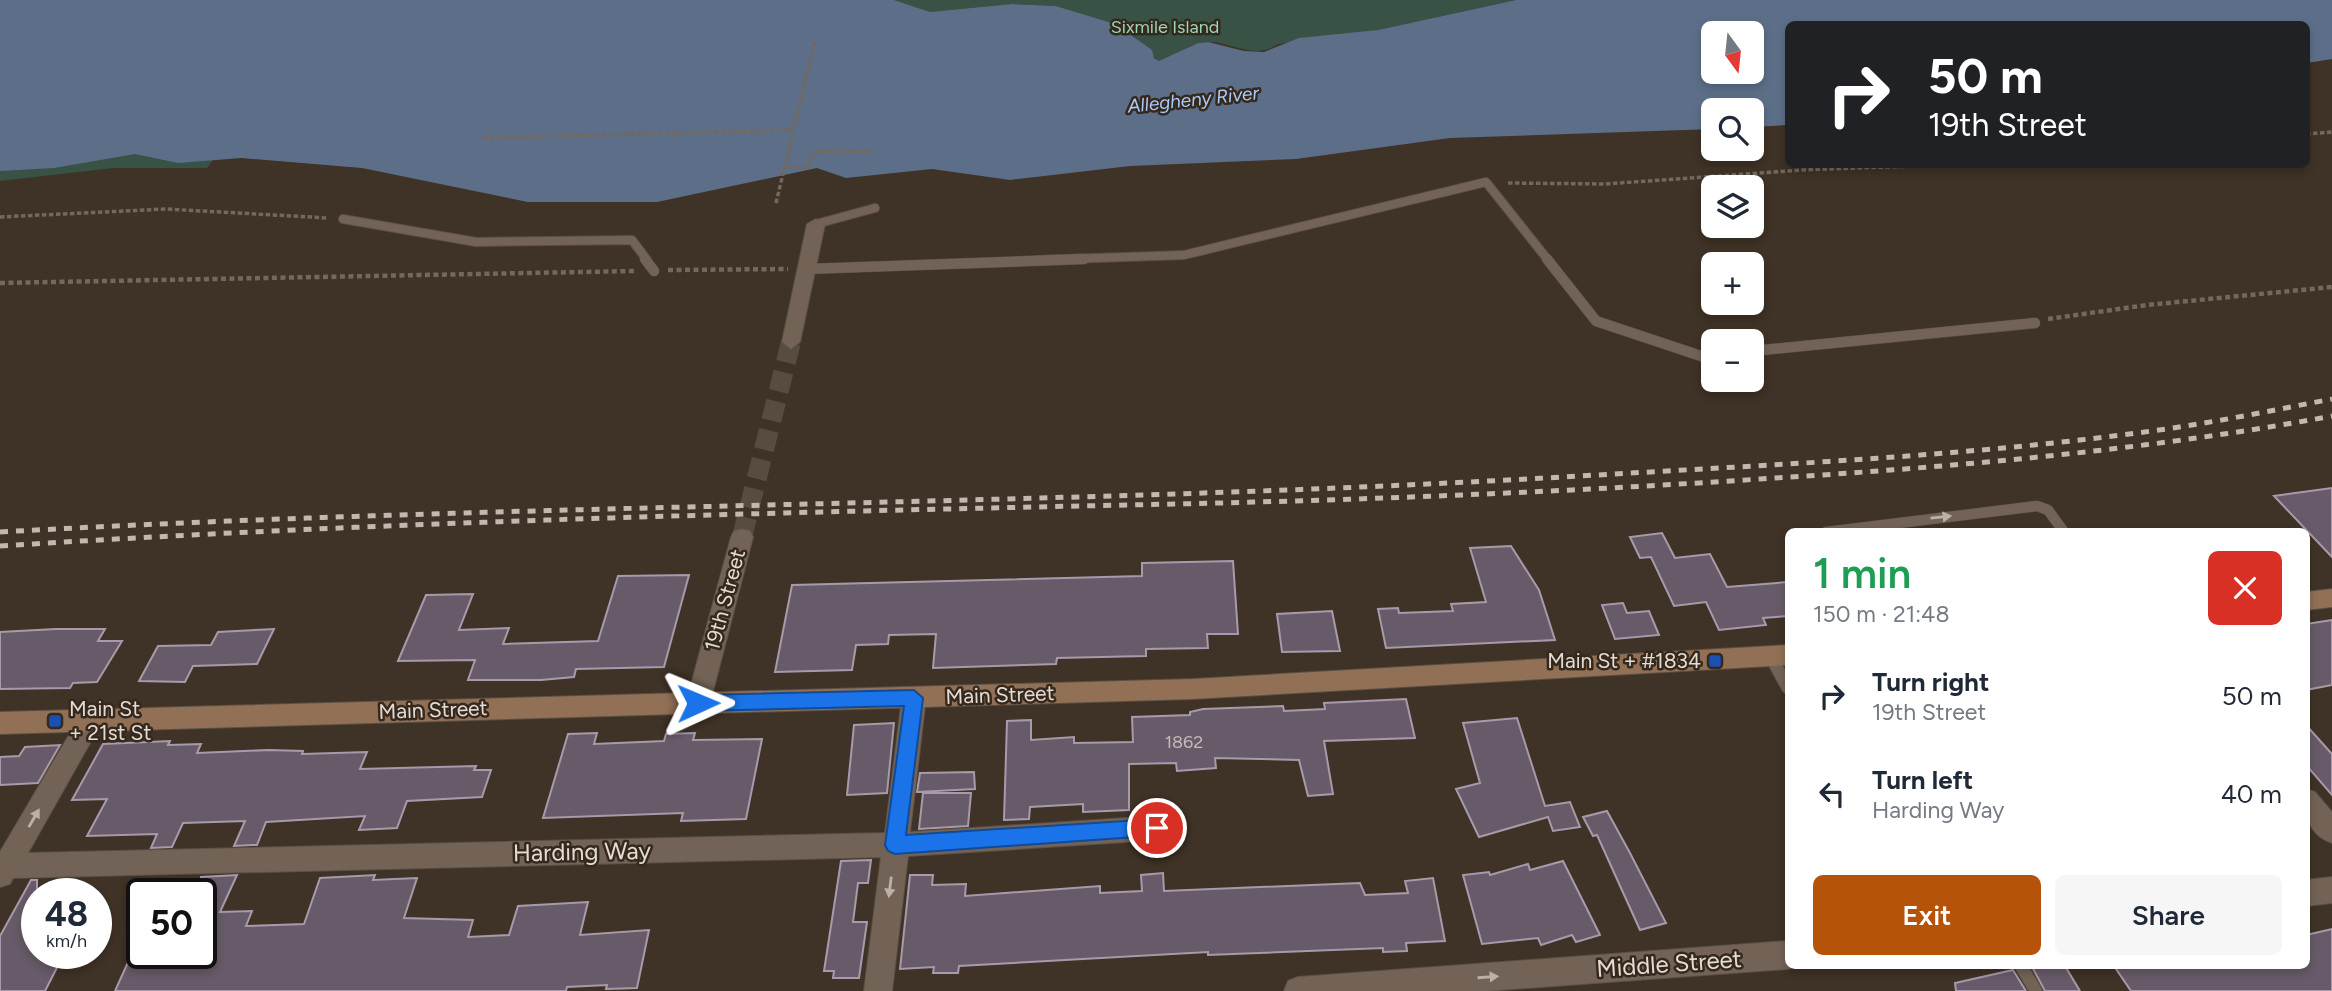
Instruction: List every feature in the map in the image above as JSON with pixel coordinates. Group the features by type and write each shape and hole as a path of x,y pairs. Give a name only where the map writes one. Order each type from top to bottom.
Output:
{"main road":[{"path":"2310,601 2332,598"},
{"name":"Main Street","path":"0,723 1206,688 1780,656"}],"street":[{"path":"791,342 816,224"},
{"name":"19th Street","path":"698,703 742,537"},
{"path":"878,991 914,698"},
{"path":"3,871 91,720"},
{"path":"2310,805 2332,831"},
{"name":"Harding Way","path":"3,871 895,845 1157,828"},
{"path":"2310,893 2332,890"},
{"name":"Middle Street","path":"1298,991 1785,955"}],"lane":[{"path":"807,269 1184,256 1486,182 1596,321 1701,356"},
{"path":"816,224 875,208"},
{"path":"343,219 476,243 632,240 654,271"},
{"path":"1764,350 2035,323"},
{"path":"1859,528 2038,506 2048,510 2061,528"},
{"path":"1780,656 1785,676"},
{"path":"2023,969 2036,991"}],"path":[{"path":"776,203 815,41"},
{"path":"483,138 793,130"},
{"path":"2310,134 2332,132"},
{"path":"783,167 809,167 813,152 875,151"},
{"path":"1486,182 1605,184 1858,168"},
{"path":"0,217 166,209 343,219"},
{"path":"0,283 807,269"},
{"path":"2035,323 2147,305 2332,287"}],"green space":[{"name":"Sixmile Island","path":"894,0 1516,0 1378,30 1278,44 1260,51 1204,42 1159,61 1115,24 1056,6 1012,4 930,12"},
{"path":"0,145 218,153 207,168 113,168 0,181"}],"water":[{"name":"Allegheny River","path":"0,0 894,0 930,12 1012,4 1056,6 1115,24 1152,50 1154,58 1159,61 1198,43 1208,42 1244,51 1264,52 1299,38 1378,30 1516,0 2332,0 2332,59 2310,63 2310,21 1785,21 1785,125 1764,126 1764,98 1701,98 1701,129 1450,138 1296,159 1130,166 1010,180 932,169 846,178 817,168 657,202 528,202 362,168 241,158 178,163 135,154 54,168 0,171"}],"building":[{"path":"2332,488 2332,557 2310,534 2310,528 2304,528 2274,496"},
{"path":"1662,533 1675,558 1710,554 1727,587 1785,582 1785,616 1763,618 1766,625 1719,630 1706,602 1674,606 1651,557 1640,558 1630,537"},
{"path":"1511,546 1539,590 1555,640 1386,648 1378,609 1398,608 1399,613 1453,611 1451,604 1486,602 1470,548"},
{"path":"1233,561 1238,634 1207,634 1208,648 1146,649 1146,656 1057,658 1056,664 933,668 936,634 889,635 888,644 856,645 852,670 775,672 792,585 1142,576 1142,563"},
{"path":"689,575 664,667 576,669 574,677 541,680 468,680 475,660 398,661 426,595 473,594 459,630 509,628 503,644 598,641 618,576"},
{"path":"1623,603 1627,613 1649,611 1659,635 1615,639 1602,605"},
{"path":"1332,611 1340,651 1282,652 1277,614"},
{"path":"2332,620 2332,685 2310,689 2310,623"},
{"path":"105,629 98,641 122,641 97,682 73,683 70,688 0,689 0,632"},
{"path":"274,629 257,664 193,666 185,682 139,681 158,646 211,645 218,632"},
{"path":"1406,699 1415,738 1324,741 1333,794 1308,796 1299,760 1215,758 1216,768 1177,771 1176,763 1129,764 1129,810 1083,812 1083,804 1030,807 1029,819 1004,820 1007,721 1031,720 1031,740 1074,737 1074,743 1133,742 1132,717 1190,715 1190,712 1203,709 1283,706 1284,711 1325,709 1324,703"},
{"path":"1517,718 1545,806 1570,802 1580,827 1553,831 1548,817 1479,837 1456,789 1480,783 1463,723"},
{"path":"894,723 887,793 847,795 854,725"},
{"path":"2310,729 2332,754 2332,795 2310,770"},
{"path":"597,733 594,744 664,741 666,734 695,733 693,740 762,739 746,819 681,821 683,813 543,818 568,734"},
{"path":"170,741 168,745 201,744 197,753 269,750 303,751 302,754 367,752 360,769 476,766 474,770 491,770 482,797 407,801 397,828 359,830 365,816 266,822 257,845 234,846 245,821 183,823 172,847 151,848 157,834 87,836 107,799 72,800 103,744"},
{"path":"60,745 38,783 0,785 0,757 19,756 25,747"},
{"path":"974,772 975,789 917,792 920,773"},
{"path":"923,793 971,793 968,826 919,829"},
{"path":"1607,811 1666,923 1640,930 1597,835 1593,836 1583,817"},
{"path":"871,860 868,883 858,883 853,922 867,922 859,978 833,978 834,971 824,971 841,861"},
{"path":"1563,861 1600,935 1576,942 1572,935 1541,945 1538,938 1482,944 1463,875 1489,872 1490,875 1528,864 1530,870"},
{"path":"1163,873 1164,891 1360,883 1365,895 1408,893 1405,881 1433,878 1445,941 1406,943 1407,951 1383,952 1383,948 1208,955 1208,952 959,966 958,973 933,973 934,967 900,969 910,875 933,875 932,885 966,884 965,896 1100,886 1100,893 1142,891 1141,875"},
{"path":"237,875 220,912 252,911 246,926 304,924 320,878 375,875 373,880 417,878 404,918 473,920 468,937 509,935 518,906 588,902 580,935 649,930 637,988 606,989 607,985 567,987 566,991 115,991 126,967 126,969 217,969 217,878 201,877"},
{"path":"21,898 21,969 56,969 45,991 0,991 0,936"},
{"path":"2332,929 2332,991 2131,991 2116,969 2310,969 2310,934"},
{"path":"2033,969 2067,969 2080,991 2045,991"},
{"path":"2013,970 2026,991 1956,991 1955,983"}],"tunnel":[{"path":"742,537 791,342"}],"railway":[{"path":"0,532 399,515 1198,493 1738,467 1949,453 2089,439 2202,423 2332,399"},
{"path":"0,546 563,520 1285,501 1602,488 1832,474 2047,456 2190,439 2332,416"}],"place":[{"name":"Main St + #1834","path":"1715,661"},
{"name":"Main St + 21st St","path":"55,721"}],"route":[{"path":"698,703 914,698 895,845 1157,828"}]}
